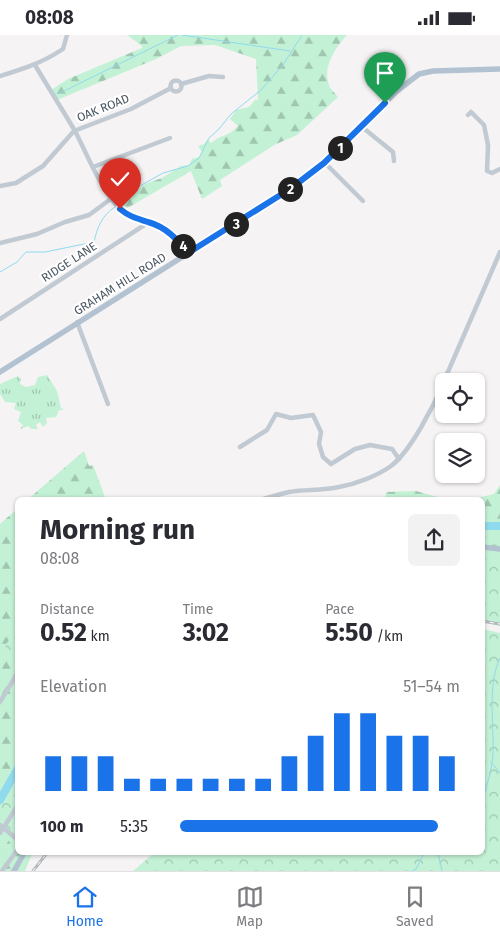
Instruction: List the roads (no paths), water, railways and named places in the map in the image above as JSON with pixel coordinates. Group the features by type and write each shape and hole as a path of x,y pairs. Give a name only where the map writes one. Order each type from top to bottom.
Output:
{"main road":[{"name":"GRAHAM HILL ROAD","path":"0,372 282,194 324,163 397,91 419,74 433,71 500,69"},
{"path":"485,547 500,549"},
{"path":"14,871 23,855"}],"street":[{"path":"0,76 35,65 63,49 67,35"},
{"path":"35,65 120,209 130,217 165,229 178,240 188,253"},
{"name":"OAK ROAD","path":"0,186 16,183 43,166 74,131 131,109 171,88 171,84 174,81 178,81 181,84 209,76 223,77"},
{"path":"468,115 471,112 484,125 488,145 487,171 492,173 500,169"},
{"path":"362,127 394,152 394,161"},
{"path":"94,167 170,138"},
{"path":"324,163 363,201"},
{"path":"0,243 37,234 65,222 89,215 113,200"},
{"name":"RIDGE LANE","path":"0,319 149,222"},
{"path":"448,373 500,252"},
{"path":"78,322 108,405"},
{"path":"271,497 290,492 340,487 372,477 399,459 435,402"},
{"path":"240,447 267,430 276,414 291,418 313,415 321,432 319,444 323,457 331,464 355,449 370,445 392,449 399,459"},
{"path":"0,702 15,677"},
{"path":"0,833 2,826 15,809"},
{"path":"2,826 15,837"},
{"path":"2,871 15,853"}],"waterway":[{"path":"58,94 178,35"},
{"path":"182,35 290,51"},
{"path":"118,205 138,187 163,173 188,166 199,158 209,138 231,114 261,90 283,65 302,35"},
{"path":"0,272 17,262 26,252 45,252 94,242 101,222 110,210 115,207"},
{"path":"485,526 500,526"},
{"path":"485,793 493,751 492,692 500,658"},
{"path":"491,762 500,773"},
{"path":"0,800 15,773"},
{"path":"412,871 416,869 423,855"},
{"path":"438,855 442,871"}],"railway":[{"path":"485,622 500,624"},
{"path":"33,871 45,855"}]}
